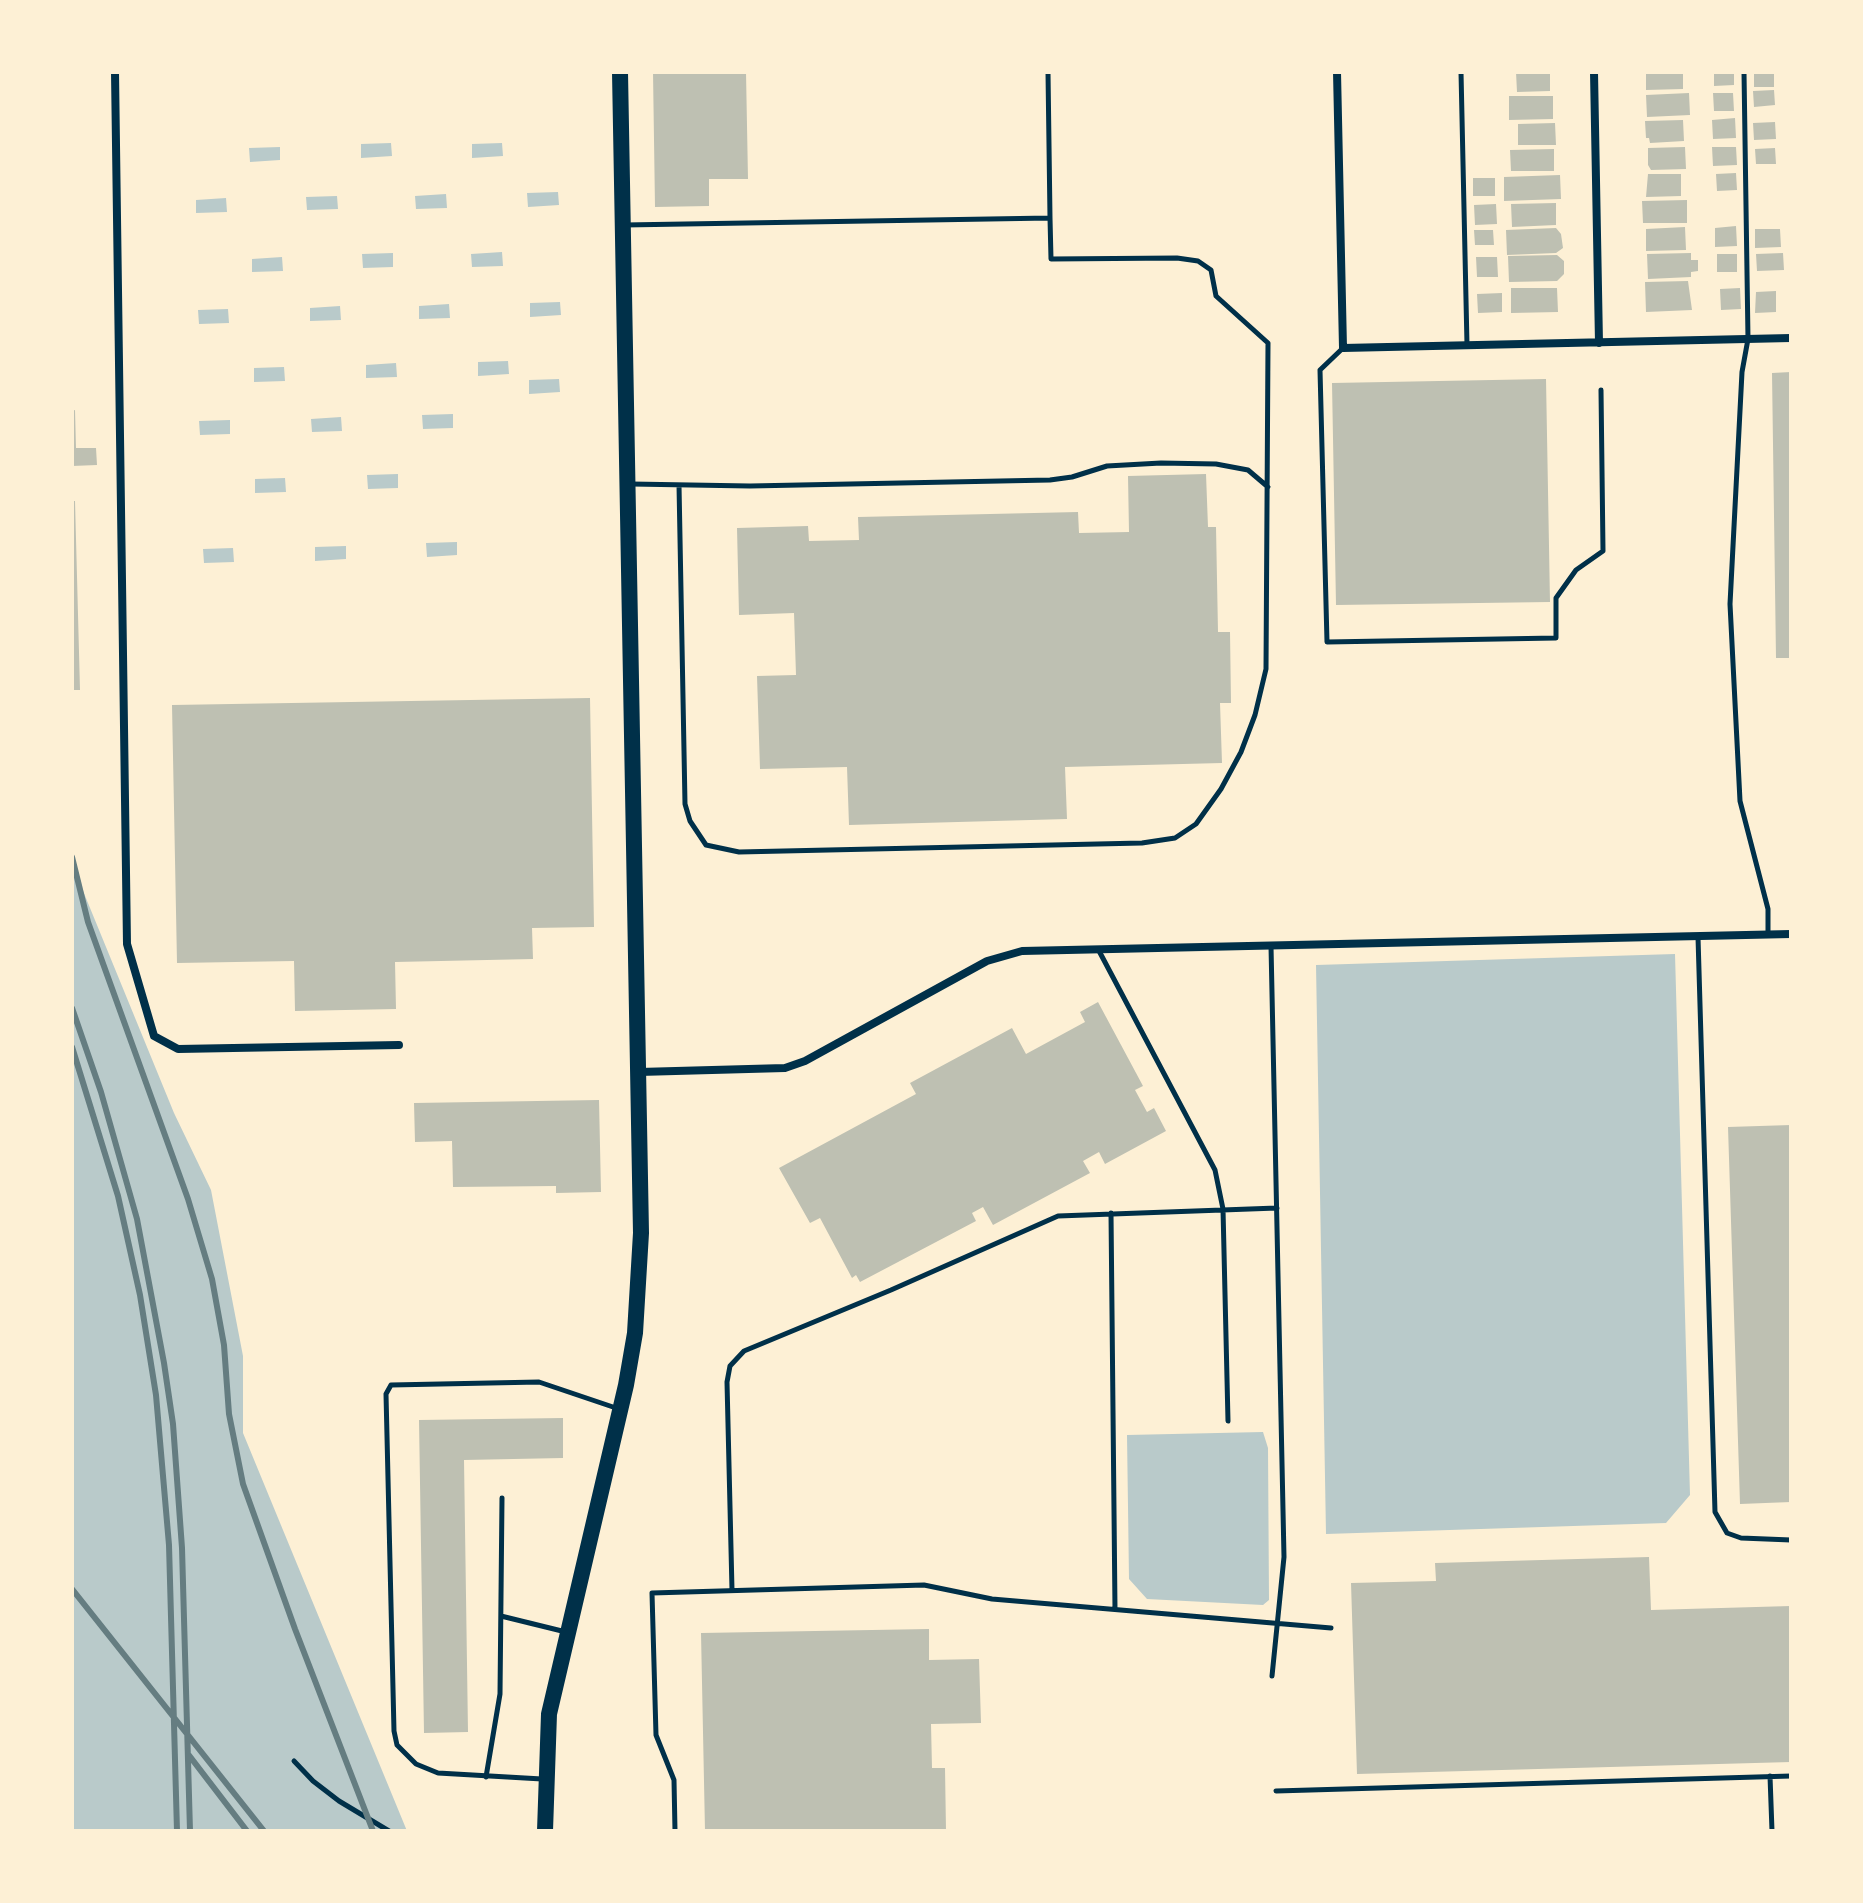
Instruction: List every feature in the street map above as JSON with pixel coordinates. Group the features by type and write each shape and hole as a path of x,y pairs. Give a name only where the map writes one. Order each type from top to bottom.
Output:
{"main road":[{"path":"545,1831 549,1714 621,1410 635,1333 642,1213 620,72"}],"street":[{"path":"115,72 127,944 154,1036 178,1049 399,1045"},
{"path":"1337,72 1343,348 1791,338"},
{"path":"1594,72 1599,343"},
{"path":"639,1072 785,1068 805,1061 987,961 1022,951 1791,934"}],"lane":[{"path":"679,485 685,804 690,821 706,845 739,852 1142,843 1175,838 1196,824 1221,789 1241,752 1255,715 1266,669 1268,343 1216,296 1211,270 1198,261 1177,258 1051,259 1048,72"},
{"path":"1461,72 1467,346"},
{"path":"1744,72 1748,339 1742,372 1730,604 1740,801 1768,909 1768,934"},
{"path":"624,225 1050,218"},
{"path":"1343,348 1320,370 1327,642 1556,638 1556,598 1576,570 1603,551 1601,390"},
{"path":"628,484 721,486 1050,480 1107,466 1161,463 1216,464 1248,470 1268,488"},
{"path":"1698,936 1715,1512 1727,1533 1741,1538 1791,1540"},
{"path":"1271,945 1284,1557 1272,1676"},
{"path":"1098,949 1215,1170 1223,1209 1228,1421"},
{"path":"732,1590 727,1382 730,1366 744,1351 1058,1216 1277,1208"},
{"path":"1111,1213 1115,1609"},
{"path":"545,1779 438,1773 416,1764 397,1745 394,1731 386,1394 391,1385 539,1382 621,1410"},
{"path":"486,1777 500,1694 502,1498"},
{"path":"675,1831 674,1780 656,1735 652,1593 924,1585 992,1599 1331,1628"},
{"path":"501,1616 568,1632"},
{"path":"294,1761 339,1801 389,1831"},
{"path":"1770,1776 1772,1831"},
{"path":"1276,1791 1791,1776"}],"shaded area":[{"path":"391,143 392,156 361,158 361,144"},
{"path":"502,143 503,156 472,158 472,144"},
{"path":"280,147 280,160 250,162 249,148"},
{"path":"558,192 559,205 528,207 527,193"},
{"path":"446,194 447,208 416,209 415,196"},
{"path":"337,196 338,209 307,210 306,197"},
{"path":"226,198 227,212 196,213 196,200"},
{"path":"502,252 503,266 472,267 471,254"},
{"path":"393,253 393,267 363,268 362,254"},
{"path":"282,257 283,271 252,272 252,259"},
{"path":"560,302 561,315 530,317 530,303"},
{"path":"449,304 450,318 419,319 419,306"},
{"path":"340,306 341,320 310,321 310,308"},
{"path":"228,309 229,323 199,324 198,310"},
{"path":"508,361 509,374 478,376 478,362"},
{"path":"396,363 397,377 366,378 366,365"},
{"path":"284,367 285,381 254,382 254,368"},
{"path":"559,379 560,392 529,394 529,380"},
{"path":"453,414 453,428 423,429 422,415"},
{"path":"341,417 342,431 312,432 311,419"},
{"path":"230,420 230,434 200,435 199,421"},
{"path":"398,474 398,488 368,489 367,475"},
{"path":"285,478 286,492 255,493 255,479"},
{"path":"457,542 457,555 427,557 426,543"},
{"path":"346,546 346,559 315,561 315,547"},
{"path":"233,548 234,562 204,563 203,549"},
{"path":"72,864 174,1113 211,1190 243,1356 243,1433 407,1831 72,1831"},
{"path":"1675,954 1690,1495 1666,1523 1326,1534 1316,965"},
{"path":"1263,1432 1268,1448 1269,1600 1263,1605 1147,1599 1129,1579 1127,1435"}],"building":[{"path":"653,72 746,72 748,179 709,179 709,206 655,207"},
{"path":"1516,72 1550,72 1550,91 1517,92"},
{"path":"1646,72 1683,72 1683,89 1646,90"},
{"path":"1714,72 1734,72 1734,85 1714,86"},
{"path":"1754,72 1774,72 1774,87 1754,87"},
{"path":"1774,90 1775,105 1754,107 1753,91"},
{"path":"1689,93 1690,115 1647,117 1646,95"},
{"path":"1713,93 1733,93 1734,111 1714,111"},
{"path":"1509,96 1553,96 1553,119 1509,120"},
{"path":"1735,118 1736,138 1713,139 1712,120"},
{"path":"1683,120 1684,141 1650,143 1646,138 1645,121"},
{"path":"1775,122 1776,139 1754,140 1753,123"},
{"path":"1555,123 1556,145 1518,145 1518,124"},
{"path":"1685,147 1686,169 1651,170 1648,165 1648,148"},
{"path":"1712,147 1736,147 1737,165 1713,166"},
{"path":"1775,148 1776,164 1756,164 1755,149"},
{"path":"1554,149 1554,171 1511,171 1510,150"},
{"path":"1736,173 1737,190 1717,191 1716,174"},
{"path":"1648,174 1681,174 1681,196 1646,197"},
{"path":"1560,175 1561,199 1504,201 1504,177"},
{"path":"1473,178 1495,178 1495,196 1473,196"},
{"path":"1687,200 1687,223 1643,223 1642,201"},
{"path":"1556,203 1556,225 1512,227 1511,204"},
{"path":"1496,204 1497,224 1475,225 1474,205"},
{"path":"1736,226 1737,246 1715,247 1715,228"},
{"path":"1685,227 1686,250 1646,251 1646,229"},
{"path":"1556,228 1561,234 1563,248 1556,253 1507,255 1506,230"},
{"path":"1755,229 1780,229 1781,247 1755,248"},
{"path":"1474,230 1493,230 1494,245 1475,245"},
{"path":"1691,253 1691,260 1698,260 1698,271 1691,272 1691,277 1648,279 1647,254"},
{"path":"1783,253 1784,270 1757,271 1756,254"},
{"path":"1717,254 1737,254 1737,272 1717,272"},
{"path":"1557,255 1564,261 1564,274 1557,281 1509,282 1508,256"},
{"path":"1476,257 1497,257 1498,277 1477,277"},
{"path":"1688,281 1692,310 1646,312 1645,282"},
{"path":"1511,288 1557,288 1558,312 1511,313"},
{"path":"1740,288 1741,309 1721,310 1720,289"},
{"path":"1776,291 1776,312 1755,313 1756,292"},
{"path":"1502,293 1502,312 1478,313 1477,294"},
{"path":"1791,372 1791,658 1776,658 1772,373"},
{"path":"1546,379 1550,602 1336,605 1332,383"},
{"path":"75,410 76,448 96,448 97,465 72,466 72,411"},
{"path":"1206,474 1208,527 1216,527 1218,632 1230,632 1231,703 1220,703 1222,763 1065,767 1067,819 849,825 847,767 760,769 757,676 796,675 794,613 739,615 737,528 808,526 809,541 859,540 858,517 1078,512 1079,533 1129,532 1128,476"},
{"path":"72,501 75,501 80,690 72,690"},
{"path":"590,698 594,927 532,928 533,959 395,962 396,1009 295,1011 294,961 177,963 172,705"},
{"path":"1098,1002 1143,1086 1135,1090 1147,1112 1154,1108 1166,1131 1105,1164 1099,1152 1083,1161 1090,1173 993,1225 983,1207 972,1213 976,1221 860,1282 856,1275 852,1278 820,1218 810,1223 779,1168 916,1094 910,1083 1012,1028 1026,1054 1085,1022 1080,1012"},
{"path":"599,1100 601,1192 556,1193 556,1186 453,1187 452,1141 415,1142 414,1103"},
{"path":"1791,1125 1791,1502 1740,1504 1728,1127"},
{"path":"563,1418 563,1458 464,1460 468,1732 424,1733 419,1420"},
{"path":"1649,1557 1651,1610 1791,1606 1791,1762 1357,1774 1351,1583 1436,1581 1435,1563"},
{"path":"929,1629 929,1660 979,1659 981,1723 931,1724 932,1768 945,1768 946,1831 705,1831 701,1633"}],"railway":[{"path":"72,857 88,922 188,1199 212,1279 224,1345 229,1414 243,1484 373,1831"},
{"path":"72,1008 101,1092 137,1219 173,1424 182,1548 190,1831"},
{"path":"72,1047 118,1196 140,1295 156,1395 169,1545 177,1831"},
{"path":"72,1589 264,1831"},
{"path":"188,1754 247,1831"}]}
